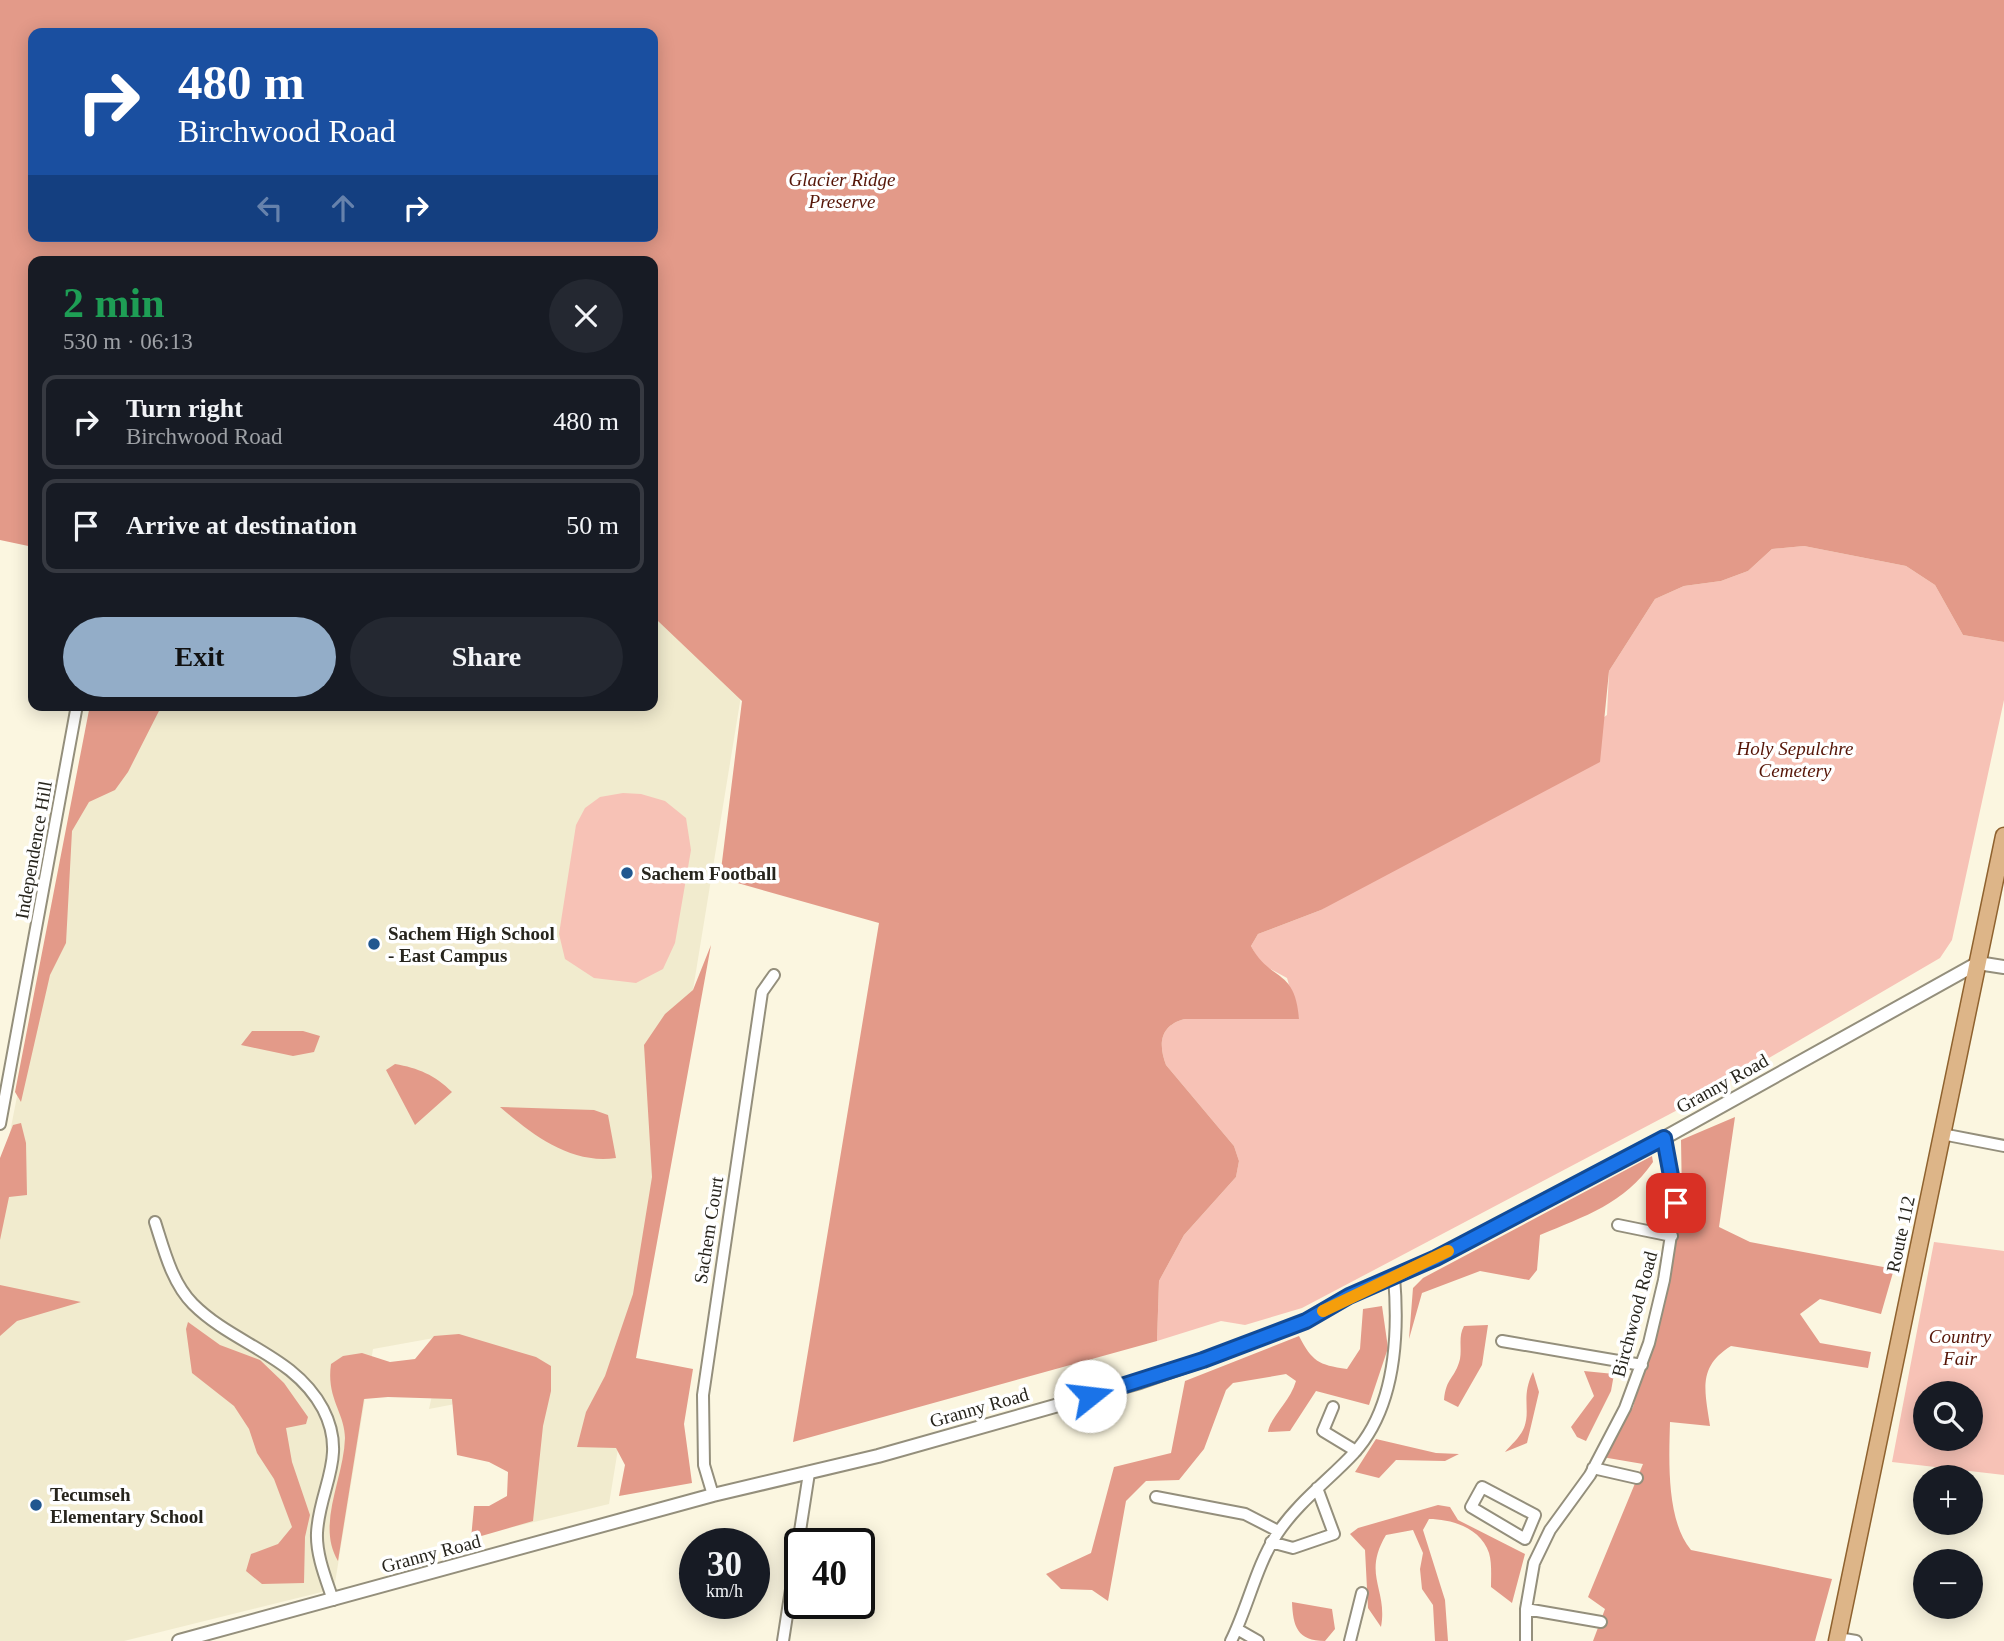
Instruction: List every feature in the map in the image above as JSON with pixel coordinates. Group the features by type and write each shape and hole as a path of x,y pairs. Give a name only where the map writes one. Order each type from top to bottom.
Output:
{"main road":[{"name":"Route 112","path":"1838,1640 2004,836"}],"street":[{"name":"Independence Hill","path":"0,1124 76,711"},
{"path":"1978,963 2004,967"},
{"name":"Granny Road","path":"179,1641 713,1495 878,1456 1152,1377 1306,1321 1349,1296 1436,1258 1664,1138 1978,963"},
{"name":"Sachem Court","path":"713,1495 704,1465 702,1433 712,1323 762,992 774,975"},
{"path":"1942,1134 2004,1146"},
{"name":"Birchwood Road","path":"1526,1641 1526,1609 1534,1563 1540,1549 1593,1468 1625,1408 1642,1365 1672,1236 1676,1203 1664,1138"},
{"path":"155,1223 169,1266 191,1302 226,1331 277,1358 305,1381 324,1411 334,1451 317,1532 322,1566 333,1600"},
{"path":"1618,1225 1672,1236"},
{"path":"1231,1641 1278,1531 1356,1451 1380,1409 1393,1366 1398,1325 1394,1276"},
{"path":"1502,1340 1642,1365"},
{"path":"1333,1407 1323,1432 1356,1451"},
{"path":"1593,1468 1637,1478"},
{"path":"783,1641 808,1472"},
{"path":"1525,1539 1535,1515 1482,1487 1471,1507 1540,1549"},
{"path":"1272,1542 1293,1548 1334,1534 1317,1488"},
{"path":"1156,1497 1245,1514 1278,1531"},
{"path":"1351,1641 1362,1593"},
{"path":"1526,1609 1601,1622"},
{"path":"1237,1629 1258,1641"},
{"path":"1838,1640 1856,1641"}],"shaded area":[{"name":"Sachem High School - East Campus","path":"658,529 764,555 609,1504 509,1528 528,1390 429,1409 445,1336 373,1349 334,1589 124,1641 0,1641 0,1183 93,711 658,711"}],"green space":[{"name":"Glacier Ridge Preserve","path":"0,0 2004,0 2004,642 1963,635 1935,585 1906,566 1804,546 1772,549 1748,571 1721,581 1684,586 1655,599 1609,671 1600,762 1321,910 1258,934 1251,946 1266,966 1281,977 1293,991 1299,1019 1185,1019 1166,1031 1162,1050 1166,1065 1234,1146 1239,1161 1236,1177 1184,1235 1159,1281 1157,1341 793,1442 879,923 720,878 742,701 658,621 658,256 28,256 28,546 0,540"},
{"name":"Holy Sepulchre Cemetery","path":"1804,546 1906,566 1935,585 1963,635 2004,642 2004,700 1952,940 1940,958 1704,1096 1302,1308 1245,1325 1221,1321 1157,1341 1159,1281 1184,1235 1236,1177 1239,1161 1234,1146 1166,1065 1162,1043 1170,1026 1185,1019 1299,1019 1287,978 1261,964 1251,946 1258,934 1321,910 1607,715 1609,671 1655,599 1684,586 1721,581 1748,571 1772,549"},
{"path":"89,711 159,711 128,772 115,790 89,802 72,831 66,943 50,975 21,1102 15,1092"},
{"name":"Sachem Football","path":"623,793 641,794 665,801 686,818 691,850 675,943 663,969 636,983 594,978 565,959 559,934 576,825 585,808 600,797"},
{"path":"711,945 636,1358 693,1369 684,1424 692,1483 619,1496 625,1465 616,1448 577,1447 586,1412 605,1376 633,1294 652,1177 644,1045 665,1014 693,990"},
{"path":"252,1031 303,1031 320,1036 314,1052 293,1056 241,1045"},
{"path":"395,1064 426,1073 452,1092 415,1125 386,1070"},
{"path":"500,1107 594,1110 608,1115 616,1158 583,1157 568,1152 538,1137"},
{"path":"1735,1117 1719,1227 1750,1242 1894,1269 1881,1314 1820,1299 1800,1314 1820,1343 1871,1352 1868,1368 1731,1346 1720,1354 1708,1371 1706,1381 1710,1426 1670,1422 1673,1506 1677,1523 1691,1550 1832,1579 1815,1641 1593,1641 1605,1609 1588,1597 1643,1464 1602,1457 1633,1407 1663,1298 1682,1200 1681,1140"},
{"path":"21,1123 26,1143 27,1195 9,1197 0,1240 0,1158 13,1125"},
{"path":"1652,1156 1653,1162 1642,1176 1616,1199 1588,1215 1540,1235 1537,1270 1529,1280 1480,1271 1422,1293 1409,1339 1413,1288 1423,1278"},
{"name":"Country Fair","path":"1934,1242 2004,1251 2004,1475 1983,1473 1983,1465 1918,1465 1892,1462"},
{"path":"0,1285 81,1302 17,1321 0,1336"},
{"path":"1382,1306 1388,1348 1369,1405 1316,1391 1290,1431 1268,1432 1296,1381 1286,1374 1233,1383 1226,1390 1204,1449 1179,1480 1146,1481 1126,1501 1108,1601 1092,1590 1061,1589 1046,1574 1091,1553 1114,1467 1171,1453 1185,1381 1299,1336 1317,1360 1329,1366 1347,1369 1360,1349 1363,1309"},
{"path":"188,1322 220,1345 260,1360 284,1383 308,1417 306,1424 286,1428 292,1462 310,1515 305,1537 304,1583 262,1584 246,1571 251,1554 278,1544 292,1527 274,1479 257,1453 249,1429 234,1406 192,1373 186,1329"},
{"path":"1488,1325 1482,1365 1458,1407 1444,1400 1460,1359 1462,1330 1464,1326"},
{"path":"459,1334 536,1357 551,1366 551,1391 543,1426 533,1521 471,1539 474,1506 489,1506 507,1496 508,1472 489,1462 457,1455 452,1399 364,1399 338,1561 332,1547 330,1517 345,1438 331,1386 331,1364 343,1356 362,1353 390,1362 415,1359 434,1336"},
{"path":"1584,1371 1614,1374 1611,1391 1586,1441 1577,1437 1571,1427 1594,1396"},
{"path":"1533,1372 1539,1392 1527,1443 1505,1452 1523,1430 1527,1417 1527,1389"},
{"path":"1376,1439 1436,1453 1459,1454 1445,1461 1396,1460 1379,1478 1355,1472"},
{"path":"1438,1505 1450,1507 1458,1520 1525,1554 1512,1603 1491,1587 1490,1557 1479,1537 1456,1523 1429,1519 1423,1530 1445,1600 1448,1641 1435,1641 1433,1605 1422,1589 1420,1569 1423,1553 1413,1530 1386,1535 1379,1549 1376,1572 1381,1602 1381,1627 1368,1608 1365,1550 1350,1534 1358,1528"},
{"path":"1292,1602 1332,1609 1335,1629 1325,1641 1308,1638 1298,1630"}],"slow traffic":[{"path":"1323,1311 1349,1296 1448,1251"}],"place":[{"name":"Sachem Football","path":"627,873"},
{"name":"Sachem High School - East Campus","path":"374,944"},
{"name":"Tecumseh Elementary School","path":"36,1505"}],"route":[{"path":"1090,1396 1140,1382 1306,1321 1349,1296 1436,1258 1664,1138 1673,1173 1676,1203"}]}
